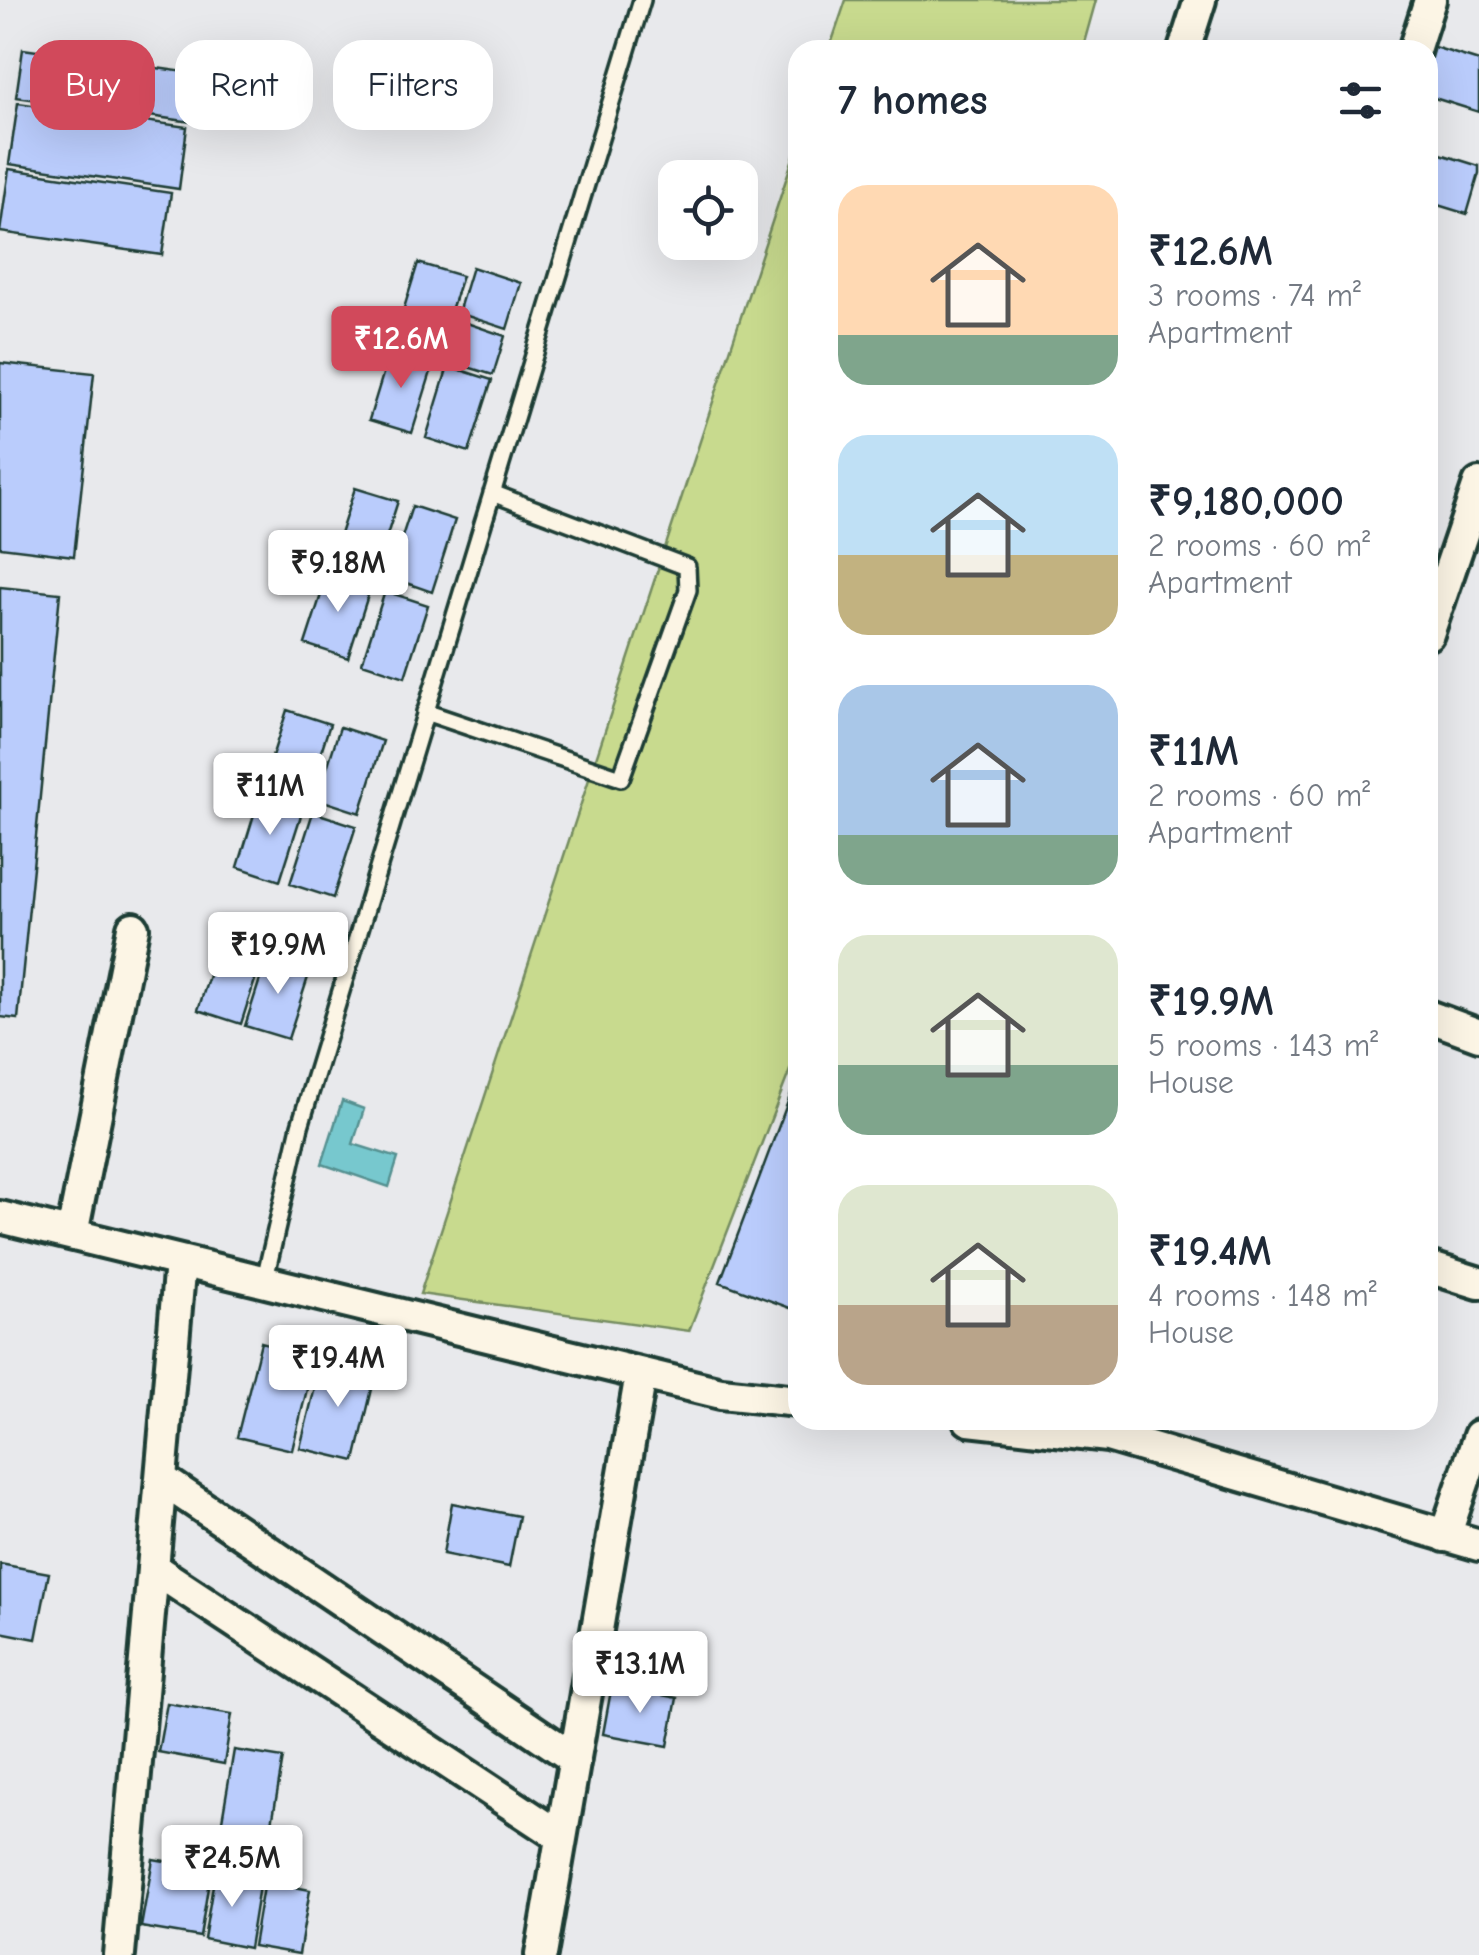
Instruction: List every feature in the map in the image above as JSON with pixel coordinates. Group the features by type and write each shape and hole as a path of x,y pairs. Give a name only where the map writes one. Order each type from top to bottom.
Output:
{"street":[{"path":"1187,40 1200,0"},
{"path":"1417,40 1430,0"},
{"path":"1438,605 1479,484"},
{"path":"72,1234 133,928"},
{"path":"1438,1020 1479,1035"},
{"path":"0,1218 721,1393 788,1400"},
{"path":"119,1955 180,1262"},
{"path":"1438,1271 1479,1283"},
{"path":"541,1955 641,1374"},
{"path":"1117,1430 1479,1545"},
{"path":"1445,1536 1479,1436"},
{"path":"161,1479 575,1759"},
{"path":"154,1568 561,1837"}],"lane":[{"path":"264,1283 300,1126 642,0"},
{"path":"426,712 620,778 688,590 687,566 492,493"}],"green space":[{"path":"846,0 1096,0 1085,40 832,40"},
{"path":"788,173 788,1075 689,1331 420,1294"}],"water":[{"path":"342,1101 364,1109 353,1144 398,1158 389,1187 322,1164"}],"building":[{"path":"1438,48 1479,61 1479,112 1438,99"},
{"path":"23,49 30,50 30,99 16,97"},
{"path":"155,68 175,71 175,120 155,117"},
{"path":"18,103 30,105 30,130 155,130 155,122 187,130 179,189 9,164"},
{"path":"1438,153 1479,166 1467,214 1438,205"},
{"path":"9,169 171,193 162,255 0,232"},
{"path":"418,263 462,276 439,348 396,334"},
{"path":"472,267 521,283 507,329 458,313"},
{"path":"455,319 505,336 493,375 442,359"},
{"path":"391,348 434,362 412,433 369,420"},
{"path":"0,363 94,373 74,556 0,547"},
{"path":"448,366 492,380 469,452 426,438"},
{"path":"355,488 398,501 375,573 332,559"},
{"path":"412,506 455,520 432,592 389,577"},
{"path":"328,573 371,586 348,658 305,644"},
{"path":"0,587 60,593 18,1019 0,1017"},
{"path":"385,591 428,605 405,677 362,663"},
{"path":"287,710 330,724 307,795 264,782"},
{"path":"340,727 383,741 360,813 317,799"},
{"path":"260,795 303,809 280,881 238,867"},
{"path":"313,812 356,826 333,898 290,884"},
{"path":"221,938 264,952 241,1024 198,1010"},
{"path":"268,954 311,968 288,1039 245,1026"},
{"path":"788,1102 788,1307 720,1282"},
{"path":"261,1342 315,1357 292,1450 237,1437"},
{"path":"322,1359 376,1372 355,1461 300,1448"},
{"path":"452,1503 519,1516 509,1567 443,1554"},
{"path":"0,1564 49,1573 36,1639 0,1632"},
{"path":"612,1685 677,1698 668,1746 603,1734"},
{"path":"167,1703 232,1714 224,1764 158,1752"},
{"path":"234,1750 283,1758 269,1841 220,1832"},
{"path":"153,1859 211,1869 200,1937 141,1927"},
{"path":"215,1873 260,1880 249,1948 204,1939"},
{"path":"264,1881 310,1890 299,1954 253,1946"}]}
